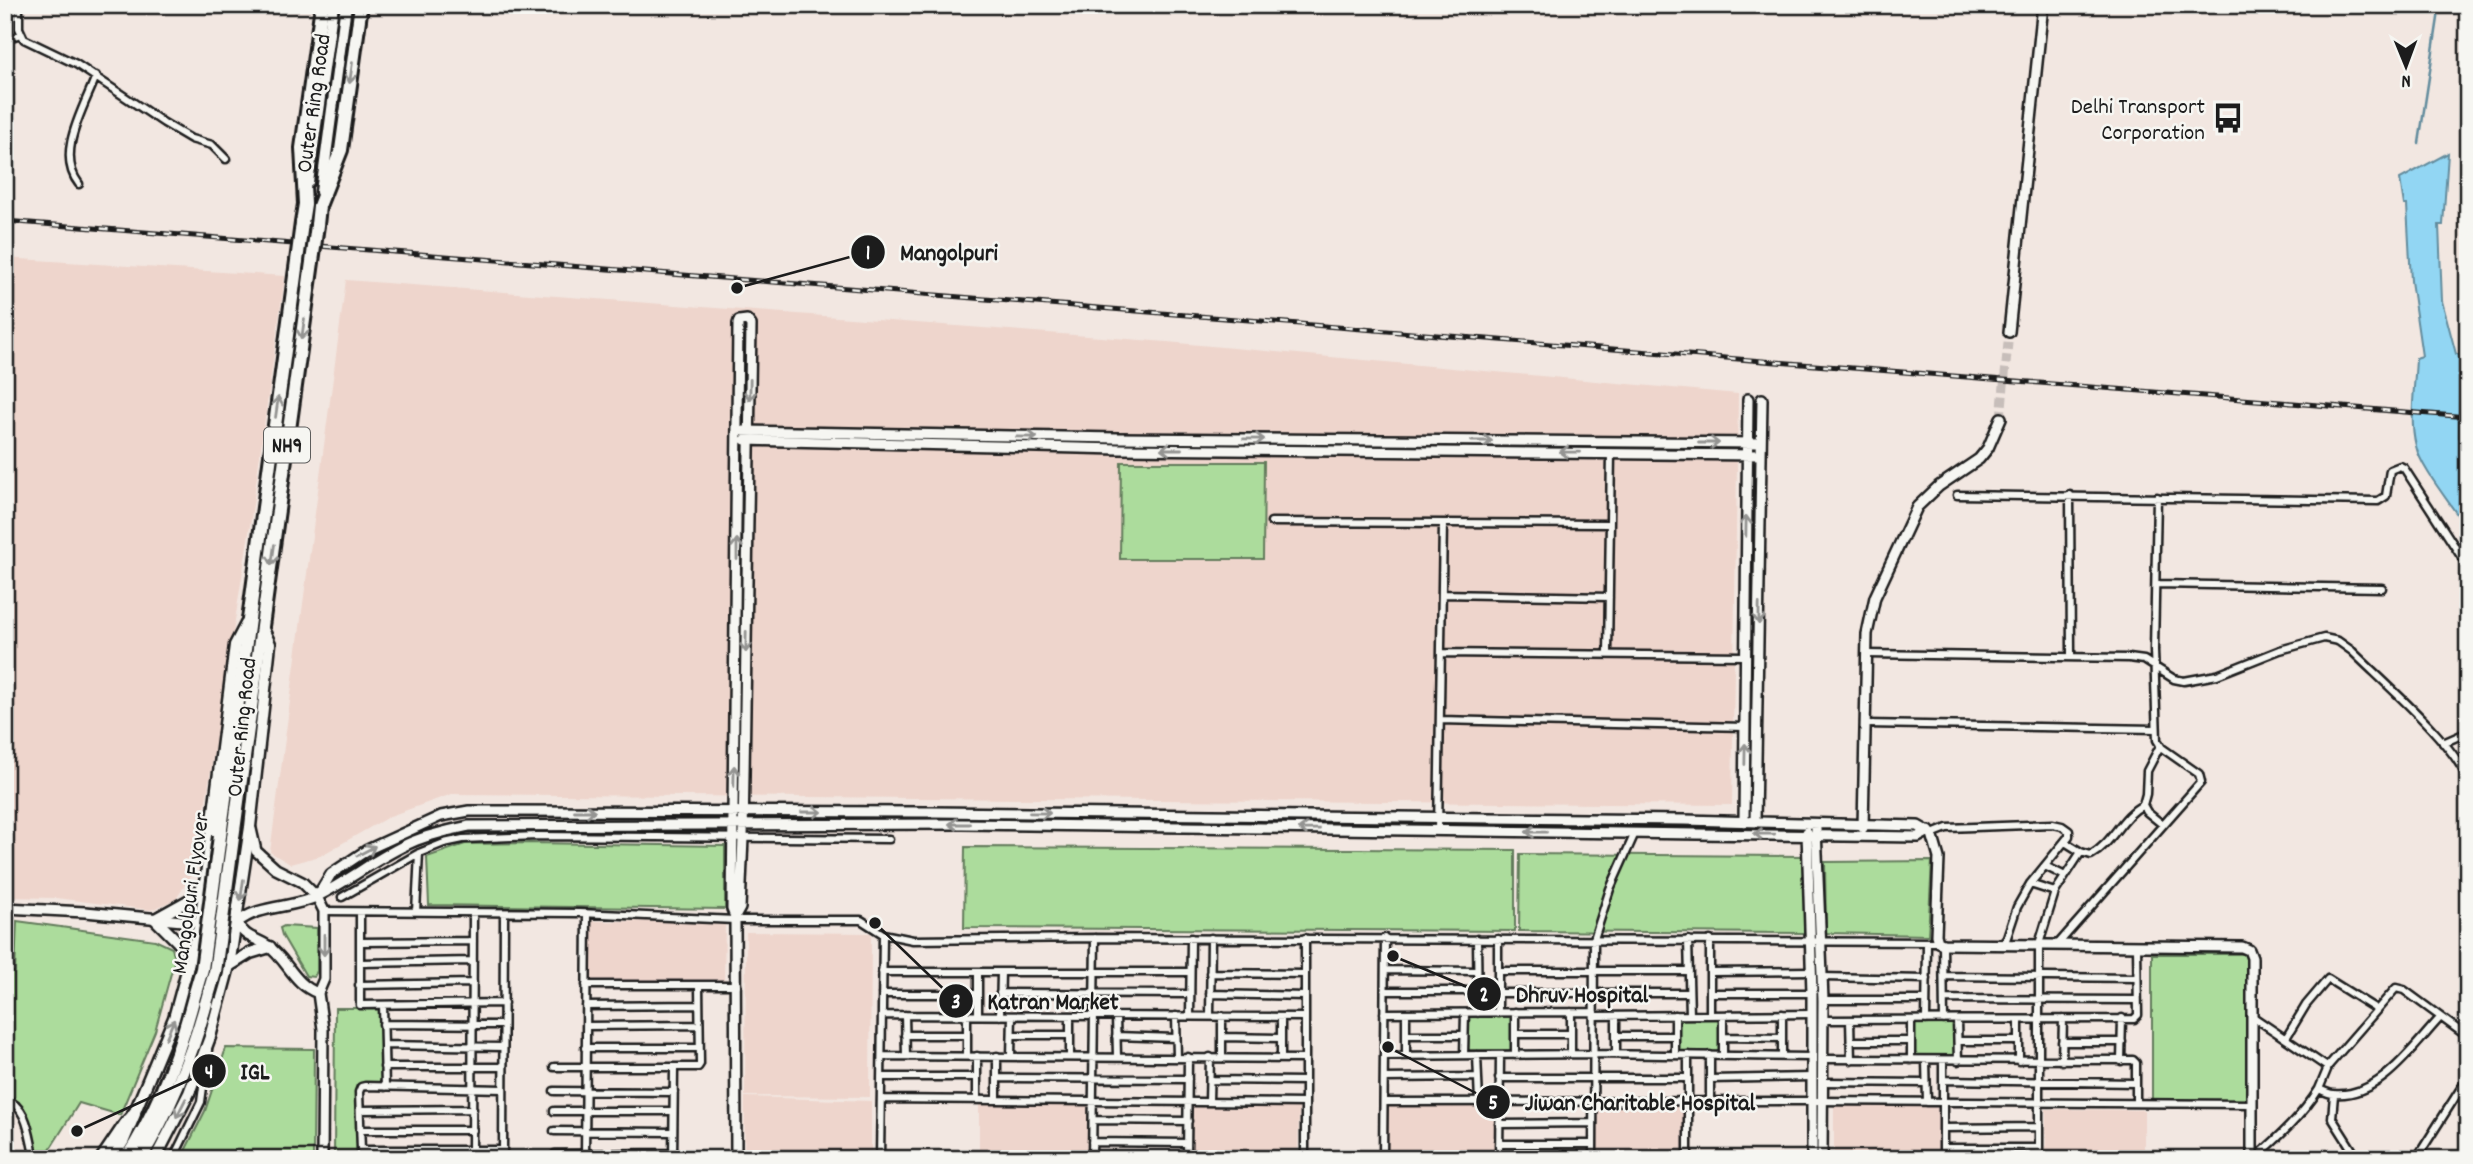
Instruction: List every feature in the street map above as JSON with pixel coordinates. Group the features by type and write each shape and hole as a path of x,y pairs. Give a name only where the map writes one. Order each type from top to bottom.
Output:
{"highway":[{"name":"Outer Ring Road","path":"248,621 305,204 302,148 322,5"},
{"name":"Outer Ring Road","path":"263,629 319,206 341,150 361,5"},
{"name":"Mangolpuri Flyover","path":"126,1159 167,1079 186,1029 202,970 248,621"},
{"name":"Mangolpuri Flyover","path":"140,1159 178,1086 198,1033 215,972 263,629"},
{"path":"111,1159 124,1140 134,1114"}],"main road":[{"name":"Outer Ring Road","path":"305,204 332,5"},
{"name":"Outer Ring Road","path":"319,206 346,5"},
{"path":"101,1159 125,1122 134,1114 174,1018 192,956 200,923 235,645 248,621"},
{"name":"Outer Ring Road","path":"155,1159 189,1093 210,1037 229,967 250,827 270,644 263,629"},
{"path":"211,838 214,847 233,854 246,841 250,827"},
{"path":"192,956 155,919 191,899 204,884"},
{"path":"229,967 244,956 270,947"}],"street":[{"path":"19,5 21,34 24,39 76,64 173,129 191,139 212,145 226,159"},
{"path":"2009,332 2043,5"},
{"path":"5,38 21,34"},
{"path":"79,184 69,167 69,154 96,76"},
{"path":"736,1159 737,985 735,918 732,909 738,838 738,811 738,435 738,324 739,321 747,320 751,326 749,436 738,811"},
{"path":"1744,822 1748,399 1762,399 1755,822"},
{"path":"1863,836 1868,620 1874,597 1917,507 1939,486 1979,459 1989,448 2001,418"},
{"path":"738,435 1119,449 1761,455"},
{"path":"749,436 1761,443"},
{"path":"1608,654 1611,453"},
{"path":"1957,495 2378,502 2386,496 2390,470 2400,466 2410,477 2468,567"},
{"path":"2070,495 2071,655"},
{"path":"2058,944 2202,778 2160,746 2157,740 2157,497"},
{"path":"1271,522 1610,524"},
{"path":"1438,831 1443,523"},
{"path":"2155,584 2382,587"},
{"path":"1442,594 1609,597"},
{"path":"1867,654 2129,657 2144,660 2174,679 2184,681 2217,675 2280,650 2324,638 2338,640 2443,743 2462,767 2468,781"},
{"path":"1441,653 1746,656"},
{"path":"1440,720 1745,727"},
{"path":"1866,724 2156,729"},
{"path":"2443,743 2468,732"},
{"path":"2065,842 2091,855 2104,847 2135,810 2143,805 2147,771 2160,746"},
{"path":"2143,805 2147,812 2163,825"},
{"path":"317,897 331,874 350,860 441,816 469,811 1438,818 1919,827 1930,832 1939,858 1936,935 1940,943 1944,976 1944,1020"},
{"path":"5,908 200,923 237,923 248,913 317,897 412,842 469,826 1010,824 1918,836 1947,828 2053,824 2069,831 2065,842 2030,884 2017,907 2005,943"},
{"path":"1811,824 1815,941 1823,1000 1822,1082 1812,1159"},
{"path":"250,827 256,851 276,869 302,882 317,897 324,911 324,979 318,993 323,1029 322,1159"},
{"path":"1593,1159 1594,939 1610,889 1635,833"},
{"path":"342,897 419,853 463,839 537,836 889,839"},
{"path":"2039,1159 2039,944 2055,892 2081,852"},
{"path":"416,912 419,853"},
{"path":"2045,866 2066,876"},
{"path":"2030,884 2055,892"},
{"path":"324,911 860,920 883,934 913,940 1594,939 2242,947 2249,950 2252,958 2253,1159"},
{"path":"360,912 360,1006 503,1003"},
{"path":"472,1159 473,913"},
{"path":"503,1159 504,913"},
{"path":"584,1156 587,914"},
{"path":"237,923 243,933 270,947 304,988 318,993"},
{"path":"880,1159 883,934"},
{"path":"1092,1159 1095,938"},
{"path":"1190,1016 1191,938"},
{"path":"1210,1016 1211,938"},
{"path":"1305,938 1305,1159"},
{"path":"1383,1159 1385,939"},
{"path":"1477,939 1478,1013"},
{"path":"1498,1013 1499,939"},
{"path":"1688,940 1689,1015"},
{"path":"1710,940 1710,1015"},
{"path":"360,942 473,941"},
{"path":"1815,941 1811,971 1812,1077 1818,1101 1822,1159"},
{"path":"1926,1020 1927,943"},
{"path":"1823,1020 2137,1018 2137,946"},
{"path":"360,963 473,961"},
{"path":"1385,970 1477,971"},
{"path":"1498,971 1689,971"},
{"path":"1710,972 1811,971"},
{"path":"882,972 1191,972"},
{"path":"978,972 978,1015"},
{"path":"1000,972 1000,1016"},
{"path":"1210,973 1305,974"},
{"path":"1944,976 2137,978"},
{"path":"1821,977 1927,979"},
{"path":"2286,1038 2306,1005 2328,979 2376,1009"},
{"path":"359,985 473,983"},
{"path":"586,985 737,985"},
{"path":"554,1068 698,1067 699,985"},
{"path":"2253,1159 2283,1132 2310,1102 2319,1089 2327,1067 2376,1009 2399,988 2468,1037"},
{"path":"1385,991 1478,992"},
{"path":"1000,993 1190,993"},
{"path":"1498,993 1689,993"},
{"path":"1710,993 1812,993"},
{"path":"882,994 978,994"},
{"path":"1210,995 1305,996"},
{"path":"1944,999 2137,1000"},
{"path":"1823,1000 1926,1000"},
{"path":"586,1006 699,1005"},
{"path":"383,1006 385,1087"},
{"path":"1515,1012 1515,1055"},
{"path":"1384,1013 1571,1012 1616,1016 1811,1014"},
{"path":"1571,1012 1571,1054"},
{"path":"1406,1013 1406,1056"},
{"path":"1464,1055 1465,1013"},
{"path":"1782,1014 1782,1056"},
{"path":"882,1015 1304,1017"},
{"path":"905,1015 906,1056"},
{"path":"1675,1015 1675,1055"},
{"path":"1723,1015 1723,1055"},
{"path":"967,1016 967,1056"},
{"path":"1011,1056 1012,1016"},
{"path":"1070,1016 1070,1056"},
{"path":"1116,1016 1116,1056"},
{"path":"1176,1016 1177,1057"},
{"path":"1222,1016 1222,1058"},
{"path":"1616,1016 1616,1054"},
{"path":"2252,1016 2327,1067"},
{"path":"1281,1058 1282,1017"},
{"path":"2122,1018 2122,1061"},
{"path":"2319,1089 2334,1095 2358,1091 2374,1084 2387,1074 2440,1018"},
{"path":"2062,1061 2063,1019"},
{"path":"1850,1020 1851,1060"},
{"path":"1911,1020 1911,1060"},
{"path":"1957,1020 1958,1060"},
{"path":"2019,1020 2020,1061"},
{"path":"383,1024 503,1025"},
{"path":"586,1026 699,1025"},
{"path":"1515,1034 1571,1034"},
{"path":"905,1035 967,1035"},
{"path":"1012,1035 1070,1035"},
{"path":"1406,1035 1464,1035"},
{"path":"1616,1036 1675,1036"},
{"path":"173,1159 201,1102 210,1037"},
{"path":"1116,1037 1176,1038"},
{"path":"1222,1037 1281,1038"},
{"path":"1723,1037 1782,1038"},
{"path":"1851,1041 1911,1041"},
{"path":"1958,1041 2019,1041"},
{"path":"2062,1042 2122,1042"},
{"path":"384,1045 503,1047"},
{"path":"585,1048 699,1048"},
{"path":"1384,1056 1616,1054 1812,1057"},
{"path":"1477,1055 1479,1102"},
{"path":"1499,1159 1500,1055"},
{"path":"1688,1055 1688,1159"},
{"path":"1710,1055 1710,1101"},
{"path":"882,1056 1305,1059"},
{"path":"976,1056 977,1100"},
{"path":"997,1056 997,1100"},
{"path":"1187,1159 1188,1057"},
{"path":"1209,1102 1210,1057"},
{"path":"1822,1059 2135,1061 2136,1103"},
{"path":"1926,1060 1927,1102"},
{"path":"1942,1159 1943,1060"},
{"path":"384,1067 503,1067"},
{"path":"555,1154 673,1156 674,1068"},
{"path":"881,1077 977,1077"},
{"path":"1384,1078 1478,1077"},
{"path":"1710,1079 1812,1077"},
{"path":"2416,1159 2468,1077"},
{"path":"997,1078 1188,1079"},
{"path":"1499,1078 1688,1078"},
{"path":"1210,1080 1305,1081"},
{"path":"1943,1080 2135,1083"},
{"path":"1822,1082 1926,1083"},
{"path":"503,1089 360,1087 361,1150 503,1150"},
{"path":"554,1091 674,1092"},
{"path":"2334,1095 2332,1118 2358,1159"},
{"path":"5,1098 18,1104 23,1111 35,1159"},
{"path":"881,1100 1305,1103"},
{"path":"1384,1102 2252,1104"},
{"path":"360,1110 473,1109"},
{"path":"554,1111 673,1111"},
{"path":"1093,1120 1188,1121"},
{"path":"1499,1124 1593,1123"},
{"path":"1943,1128 2039,1127"},
{"path":"360,1130 472,1130"},
{"path":"554,1131 673,1132"},
{"path":"1093,1142 1187,1143"},
{"path":"1499,1144 1593,1144"},
{"path":"1943,1148 2039,1147"},
{"path":"384,1150 384,1159"}],"shaded area":[{"path":"5,258 285,276 249,533 195,870 176,899 151,910 56,898 5,897"},
{"path":"346,280 1167,342 1738,394 1732,805 452,794 390,816 320,856 290,864 270,852"},
{"path":"590,921 725,922 724,983 590,982"},
{"path":"746,932 871,933 870,1097 745,1096"},
{"path":"745,1097 871,1101 871,1159 744,1159"},
{"path":"979,1102 1089,1102 1089,1159 979,1159"},
{"path":"1190,1103 1299,1104 1298,1159 1189,1159"},
{"path":"1597,1103 1685,1104 1684,1159 1596,1159"},
{"path":"1941,1103 1941,1159 1834,1159 1834,1104"},
{"path":"1388,1105 1495,1105 1495,1159 1387,1159"},
{"path":"2046,1109 2144,1110 2144,1159 2046,1159"}],"green space":[{"path":"1121,462 1264,462 1263,559 1120,559"},
{"path":"465,844 725,846 725,909 429,905 427,857"},
{"path":"965,847 1515,850 1515,931 964,928"},
{"path":"1520,854 1805,856 1804,933 1519,931"},
{"path":"1932,861 1928,935 1826,933 1825,862"},
{"path":"17,921 155,940 172,948 175,959 155,1031 120,1115 79,1103 45,1157 35,1157 19,1102 5,1101 5,972 15,972"},
{"path":"280,928 317,928 317,971 314,977 306,976 282,935"},
{"path":"2152,954 2246,954 2246,1100 2152,1100"},
{"path":"335,1008 381,1008 383,1085 358,1085 358,1153 382,1153 382,1159 334,1159"},
{"path":"1468,1015 1512,1015 1511,1050 1468,1050"},
{"path":"1677,1017 1720,1017 1720,1053 1677,1052"},
{"path":"1912,1023 1956,1023 1955,1059 1912,1059"},
{"path":"226,1048 314,1049 313,1159 181,1159 205,1111"}],"water":[{"path":"2448,153 2443,225 2439,225 2442,301 2456,354 2461,355 2459,437 2468,446 2468,531 2424,466 2416,446 2413,425 2416,358 2422,356 2411,281 2407,205 2404,205 2400,179"}],"waterway":[{"path":"2419,143 2440,5"}],"tunnel":[{"path":"2001,418 2009,332"}],"railway":[{"path":"5,221 2468,417"}],"place":[{"name":"Delhi Transport Corporation","path":"2228,118"},
{"name":"Mangolpuri","path":"737,288"},
{"name":"Katran Market","path":"875,923"},
{"name":"Dhruv Hospital","path":"1393,956"},
{"name":"Jiwan Charitable Hospital","path":"1388,1047"},
{"name":"IGL","path":"77,1131"}]}
